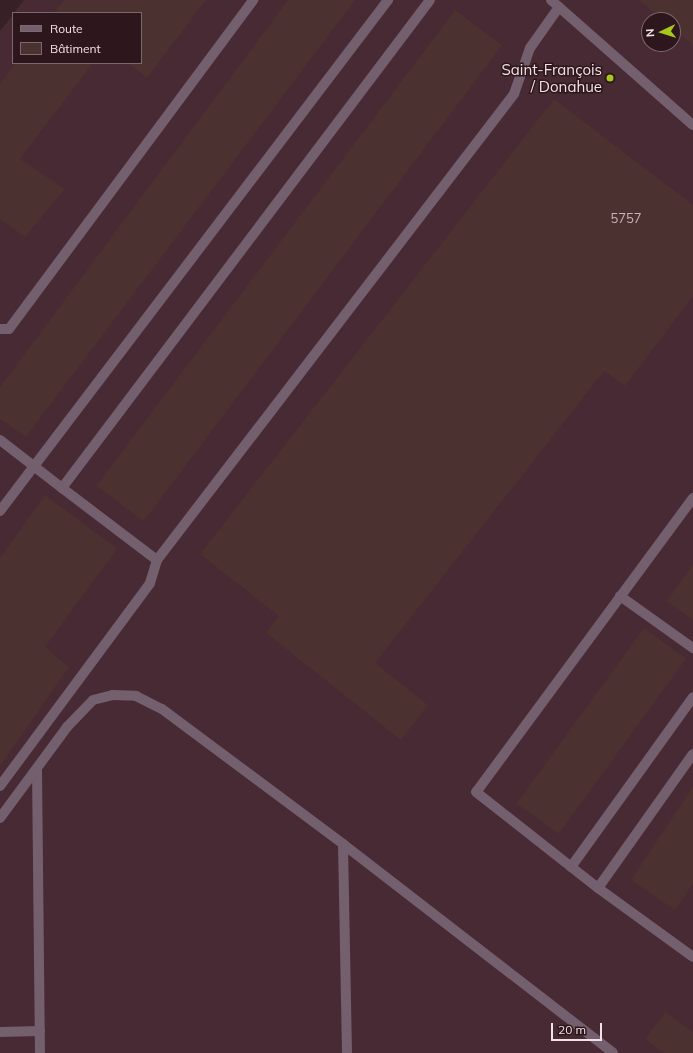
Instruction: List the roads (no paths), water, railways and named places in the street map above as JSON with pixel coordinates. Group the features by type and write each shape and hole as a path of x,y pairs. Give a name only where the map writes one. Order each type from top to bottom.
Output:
{"street":[{"path":"0,329 9,329 253,0"},
{"path":"0,511 388,0"},
{"path":"62,488 430,0"},
{"path":"551,0 693,125"},
{"path":"0,786 150,583 157,560 514,94 530,48 559,7"},
{"path":"0,440 157,560"},
{"path":"693,498 476,792 598,888 693,957"},
{"path":"620,596 693,648"},
{"path":"0,818 67,727 93,700 113,695 136,696 162,709 343,844 612,1053"},
{"path":"571,867 693,697"},
{"path":"598,888 693,754"},
{"path":"36,770 40,1053"},
{"path":"343,844 347,1053"},
{"path":"0,1032 40,1030"}],"place":[{"name":"Saint-François / Donahue","path":"610,78"}]}
